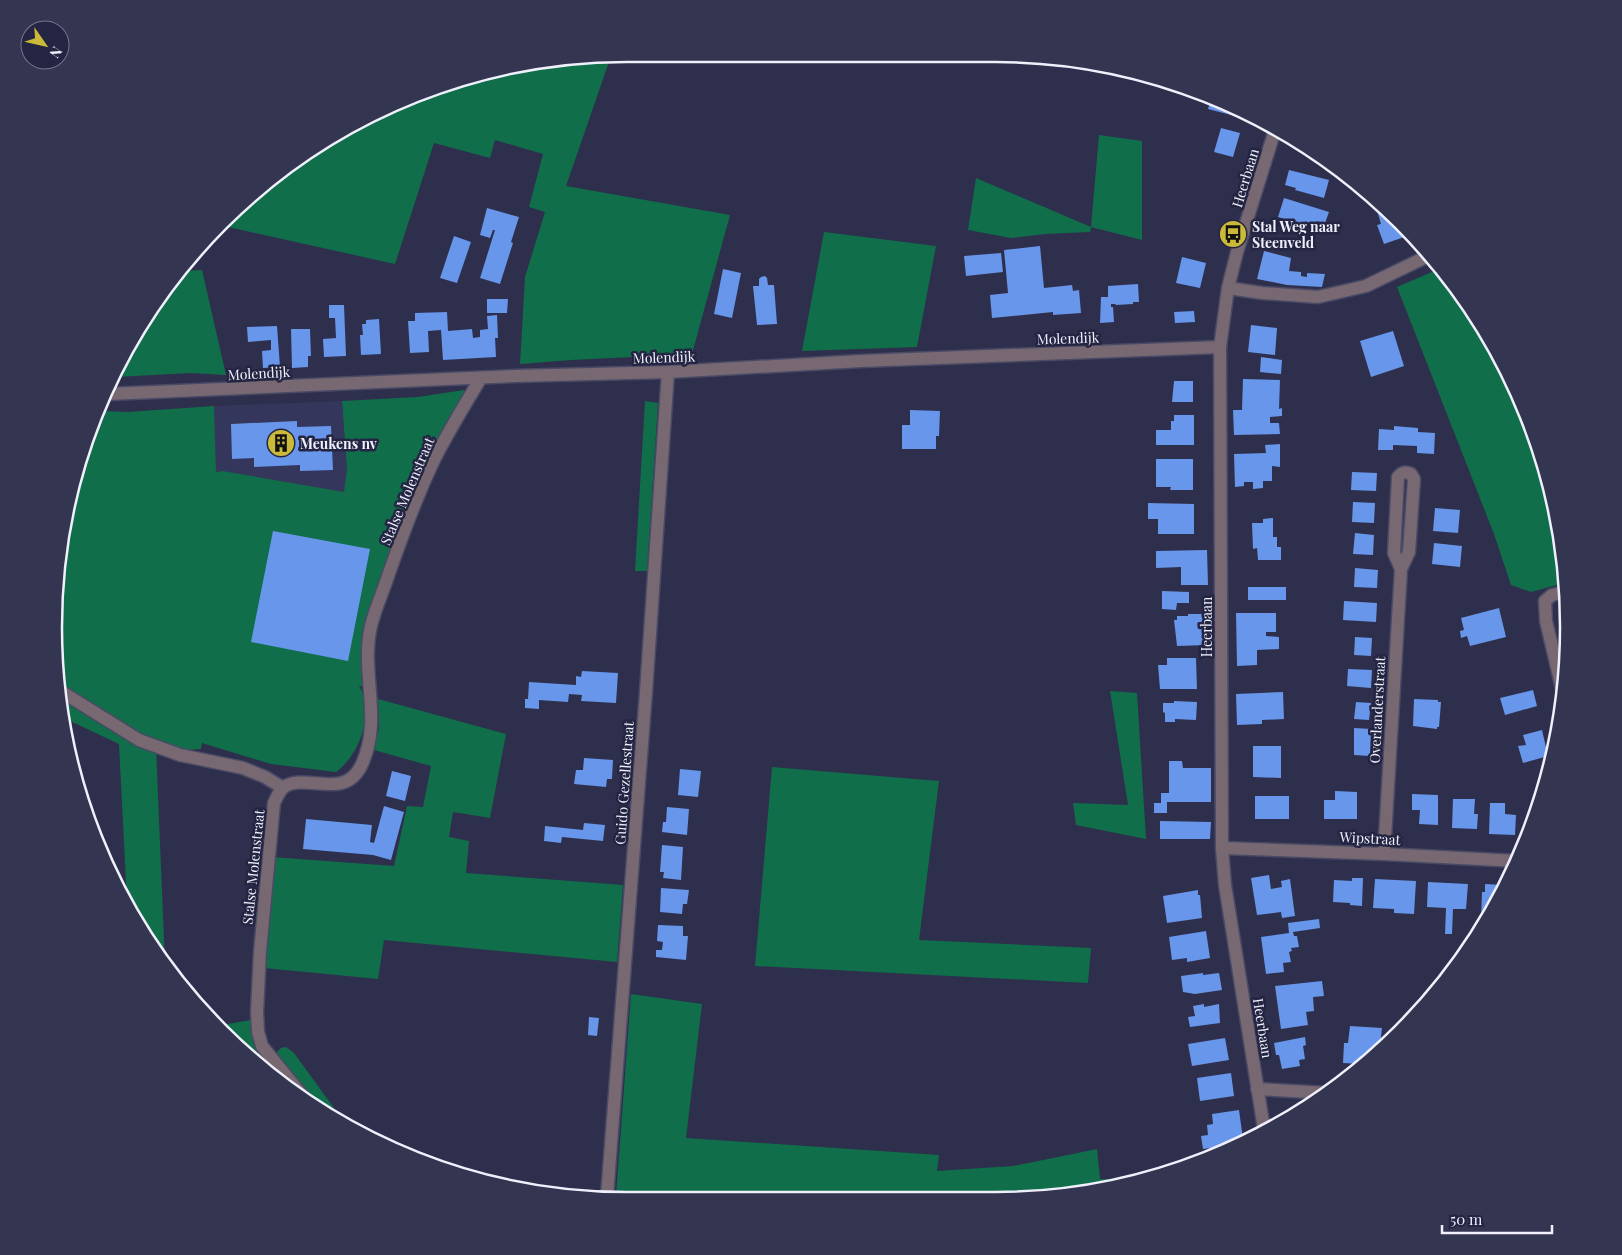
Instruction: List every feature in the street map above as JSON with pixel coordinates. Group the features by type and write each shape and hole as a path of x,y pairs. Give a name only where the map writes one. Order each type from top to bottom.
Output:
{"street":[{"name":"Heerbaan","path":"1263,1124 1225,885 1222,848 1220,347 1228,288 1237,252 1273,136"},
{"path":"1228,288 1262,294 1318,297 1366,286 1422,259"},
{"name":"Molendijk","path":"114,394 668,372 861,361 1220,347"},
{"name":"Guido Gezellestraat","path":"607,1191 647,682 668,372"},
{"name":"Stalse Molenstraat","path":"290,1080 262,1046 258,1032 260,952 274,803 278,794 291,784 335,785 354,776 362,766 370,741 373,714 369,660 371,626 408,522 435,458 456,418 481,378"},
{"name":"Overlanderstraat","path":"1384,854 1401,568 1409,552 1414,479 1411,474 1406,472 1401,473 1398,478 1397,487 1394,552 1401,568"},
{"path":"1558,594 1545,601 1546,621 1558,670"},
{"path":"66,695 139,740 180,755 243,768 265,777 284,788"},
{"name":"Wipstraat","path":"1222,848 1508,861"},
{"path":"1257,1089 1315,1092"}],"shaded area":[{"path":"342,401 347,469 344,493 223,471 215,472 214,406"}],"green space":[{"path":"609,63 566,186 730,215 692,354 520,364 525,277 545,212 529,207 543,154 495,140 490,158 434,143 395,264 229,227 284,179 345,138 378,121 446,92 517,73 554,67"},
{"path":"1099,135 1142,141 1142,240 1091,227"},
{"path":"976,178 1091,227 1090,232 1011,238 968,230"},
{"path":"824,232 936,246 917,347 802,351"},
{"path":"202,270 226,375 190,373 122,377 138,345 190,271"},
{"path":"1433,272 1484,345 1501,378 1530,446 1549,517 1557,585 1531,592 1511,585 1494,534 1397,287"},
{"path":"464,390 465,398 372,606 366,687 359,686 364,696 365,720 358,744 352,755 336,772 271,764 202,743 201,749 185,750 156,747 164,950 138,910 126,887 119,744 70,721 67,701 62,628 67,554 73,517 82,481 92,446 106,411 128,412 214,406 216,472 223,471 344,492 347,469 342,401 418,397"},
{"path":"645,401 658,403 647,571 635,571"},
{"path":"1110,691 1137,693 1146,839 1076,825 1073,803 1128,805"},
{"path":"378,699 506,734 490,818 453,812 449,837 469,841 466,873 623,885 617,962 384,940 378,979 264,968 272,857 394,866 407,806 423,807 431,766 374,750 379,728"},
{"path":"772,767 939,781 919,940 1091,948 1088,983 755,966"},
{"path":"631,994 702,1004 686,1138 939,1155 937,1171 1013,1166 1097,1149 1100,1179 1115,1179 1068,1188 994,1192 616,1192"},
{"path":"251,1020 254,1044 267,1062 255,1052 226,1024"},
{"path":"286,1047 294,1053 336,1111 284,1076 267,1062 281,1048"}],"building":[{"path":"1209,105 1230,115 1208,109"},
{"path":"1221,128 1240,133 1233,157 1214,152"},
{"path":"1289,170 1329,180 1324,198 1295,190 1296,188 1285,185"},
{"path":"1284,198 1329,212 1325,223 1317,221 1315,226 1304,223 1304,225 1278,217"},
{"path":"487,208 519,217 500,284 480,278 495,230 493,230 490,238 480,235"},
{"path":"1378,213 1403,237 1384,244 1377,225 1381,224"},
{"path":"454,236 471,242 457,283 440,278"},
{"path":"1040,246 1044,288 1072,285 1073,291 1079,290 1081,313 1053,315 1053,312 992,318 990,295 1008,293 1004,250"},
{"path":"1264,251 1291,258 1289,271 1301,272 1301,276 1307,277 1307,273 1325,274 1322,287 1287,285 1257,279"},
{"path":"1001,253 1003,272 966,276 964,256"},
{"path":"1182,257 1206,263 1200,288 1176,283"},
{"path":"723,269 741,273 732,318 714,314"},
{"path":"765,276 768,285 774,285 777,324 757,325 753,286 759,286 759,279"},
{"path":"1138,284 1139,302 1133,302 1133,304 1111,304 1114,322 1100,323 1101,297 1108,297 1108,286"},
{"path":"487,299 508,299 507,313 487,313"},
{"path":"329,305 344,305 346,356 324,357 323,339 336,338 335,318 329,318"},
{"path":"1194,311 1195,322 1175,323 1174,312"},
{"path":"447,312 448,331 472,329 473,338 480,337 480,330 488,329 487,316 497,315 498,338 495,338 496,357 443,360 441,330 428,331 429,352 410,353 408,321 415,321 415,313"},
{"path":"379,319 381,354 361,355 360,335 363,335 362,324 366,324 366,320"},
{"path":"1251,325 1277,328 1275,355 1248,352"},
{"path":"277,326 280,367 263,368 262,351 271,350 271,340 248,342 247,327"},
{"path":"291,329 310,329 311,356 308,356 308,367 292,368"},
{"path":"1393,331 1404,366 1371,377 1360,341"},
{"path":"1261,357 1282,360 1281,374 1260,372"},
{"path":"1243,379 1280,380 1279,409 1282,408 1282,416 1270,417 1270,423 1279,423 1280,434 1234,435 1233,410 1242,410"},
{"path":"1174,381 1193,381 1193,402 1172,402"},
{"path":"910,410 940,411 939,436 936,436 936,449 902,449 902,425 910,425"},
{"path":"1174,415 1194,415 1194,445 1156,445 1156,430 1171,430 1171,421 1174,421"},
{"name":"Meukens nv","path":"297,421 297,427 331,426 333,470 300,471 300,465 254,467 254,458 232,459 231,424"},
{"path":"1394,426 1418,428 1418,432 1435,433 1434,454 1417,453 1417,446 1393,445 1393,450 1378,450 1379,429 1394,430"},
{"path":"1280,444 1280,467 1272,466 1272,481 1263,481 1263,488 1253,489 1253,482 1244,482 1244,486 1235,487 1234,454 1266,453 1265,445"},
{"path":"1156,459 1193,459 1193,490 1170,490 1171,487 1156,487"},
{"path":"1352,472 1377,473 1376,491 1351,490"},
{"path":"1353,502 1375,503 1374,523 1352,522"},
{"path":"1148,503 1194,504 1194,534 1158,534 1158,519 1148,519"},
{"path":"1435,508 1460,510 1458,533 1433,531"},
{"path":"1273,518 1273,537 1277,537 1277,547 1281,547 1281,560 1258,560 1257,548 1253,549 1252,523 1263,523 1263,519"},
{"path":"273,531 370,549 348,661 251,642"},
{"path":"1355,533 1374,535 1373,555 1353,554"},
{"path":"1434,543 1462,546 1460,567 1432,564"},
{"path":"1207,550 1208,585 1181,585 1181,567 1156,568 1156,551"},
{"path":"1355,568 1378,570 1377,588 1354,587"},
{"path":"1248,587 1286,587 1286,600 1248,600"},
{"path":"1162,591 1189,592 1189,603 1177,603 1176,610 1162,609"},
{"path":"1344,601 1377,603 1376,622 1343,620"},
{"path":"1499,608 1506,637 1470,646 1467,636 1461,638 1460,631 1464,630 1461,618"},
{"path":"1236,613 1276,613 1276,632 1266,632 1266,636 1279,637 1279,649 1257,650 1257,665 1237,666"},
{"path":"1188,614 1208,614 1209,645 1177,646 1174,620 1177,620 1177,616 1188,616"},
{"path":"1355,637 1372,638 1371,656 1354,655"},
{"path":"1167,658 1196,658 1197,689 1160,689 1158,665 1167,665"},
{"path":"1348,669 1372,670 1371,688 1347,686"},
{"path":"582,671 618,673 616,703 581,701 582,695 569,694 568,702 539,700 539,709 525,708 525,699 528,699 529,682 576,685 576,676 581,677"},
{"path":"1533,690 1537,706 1505,715 1500,698"},
{"path":"1283,692 1284,719 1262,720 1262,724 1237,725 1236,694"},
{"path":"1414,699 1438,700 1438,702 1441,702 1439,727 1437,729 1413,726"},
{"path":"1174,701 1197,702 1196,720 1175,719 1175,722 1165,722 1163,703 1174,703"},
{"path":"1356,702 1371,703 1369,720 1354,719"},
{"path":"1354,728 1371,729 1370,756 1354,755"},
{"path":"1542,730 1546,749 1544,757 1523,763 1518,746 1526,745 1523,735"},
{"path":"1253,746 1281,746 1281,778 1253,777"},
{"path":"584,758 613,760 612,779 607,779 606,787 574,784 576,770 583,770"},
{"path":"1169,761 1182,761 1183,768 1211,768 1211,802 1167,802 1167,813 1154,813 1154,803 1161,803 1161,793 1169,793"},
{"path":"680,769 701,771 698,797 678,795"},
{"path":"392,771 411,776 405,801 386,796"},
{"path":"1335,791 1357,792 1357,819 1324,819 1324,800 1335,800"},
{"path":"1412,794 1438,795 1438,825 1419,824 1420,810 1412,810"},
{"path":"1255,796 1289,796 1289,819 1255,819"},
{"path":"1453,799 1475,799 1474,814 1478,814 1477,829 1452,828"},
{"path":"1490,803 1505,803 1505,814 1516,815 1515,835 1489,834"},
{"path":"384,806 404,812 391,860 373,855 303,849 306,819 372,825 370,842 374,843"},
{"path":"667,807 689,809 687,835 662,832 663,822 666,822"},
{"path":"1160,821 1211,822 1210,839 1160,839"},
{"path":"584,823 605,825 603,841 562,837 561,843 544,841 545,826 583,830"},
{"path":"662,845 683,847 681,880 663,878 664,872 660,872"},
{"path":"1269,875 1271,889 1282,887 1281,881 1290,879 1295,916 1282,918 1281,912 1257,915 1251,878"},
{"path":"1352,878 1363,878 1362,906 1333,902 1334,880 1352,881"},
{"path":"1375,879 1416,881 1414,914 1394,913 1394,909 1373,908"},
{"path":"1428,882 1468,884 1466,909 1453,909 1452,934 1445,934 1446,908 1427,907"},
{"path":"1485,884 1497,885 1481,914 1482,892 1485,892"},
{"path":"661,888 689,890 687,904 683,904 682,914 660,912"},
{"path":"1198,890 1202,918 1167,923 1163,896"},
{"path":"1319,919 1320,928 1293,932 1294,936 1297,936 1299,947 1291,948 1292,951 1289,952 1291,962 1283,963 1284,972 1266,974 1261,937 1289,933 1288,923"},
{"path":"658,925 683,926 683,936 688,936 686,960 656,957 656,950 662,950 663,942 657,941"},
{"path":"1206,931 1210,958 1187,962 1187,958 1172,960 1169,937"},
{"path":"1203,973 1203,975 1219,973 1222,990 1195,994 1183,992 1181,976"},
{"path":"1322,981 1324,996 1313,997 1314,1011 1306,1012 1308,1025 1281,1029 1275,986"},
{"path":"1204,1004 1204,1007 1219,1004 1220,1023 1190,1027 1188,1017 1195,1016 1193,1006"},
{"path":"589,1017 599,1018 597,1036 588,1035"},
{"path":"1350,1026 1382,1028 1381,1039 1353,1064 1343,1063 1344,1043 1348,1043"},
{"path":"1305,1037 1306,1045 1303,1046 1305,1059 1299,1060 1300,1066 1282,1069 1279,1055 1276,1055 1274,1043"},
{"path":"1225,1038 1229,1060 1192,1066 1188,1044"},
{"path":"1231,1073 1234,1096 1200,1101 1197,1078"},
{"path":"1239,1110 1242,1135 1214,1147 1203,1149 1201,1136 1208,1135 1207,1125 1213,1124 1212,1114"}],"place":[{"name":"Stal Weg naar Steenveld","path":"1233,234"},
{"name":"Meukens nv","path":"281,443"}]}
